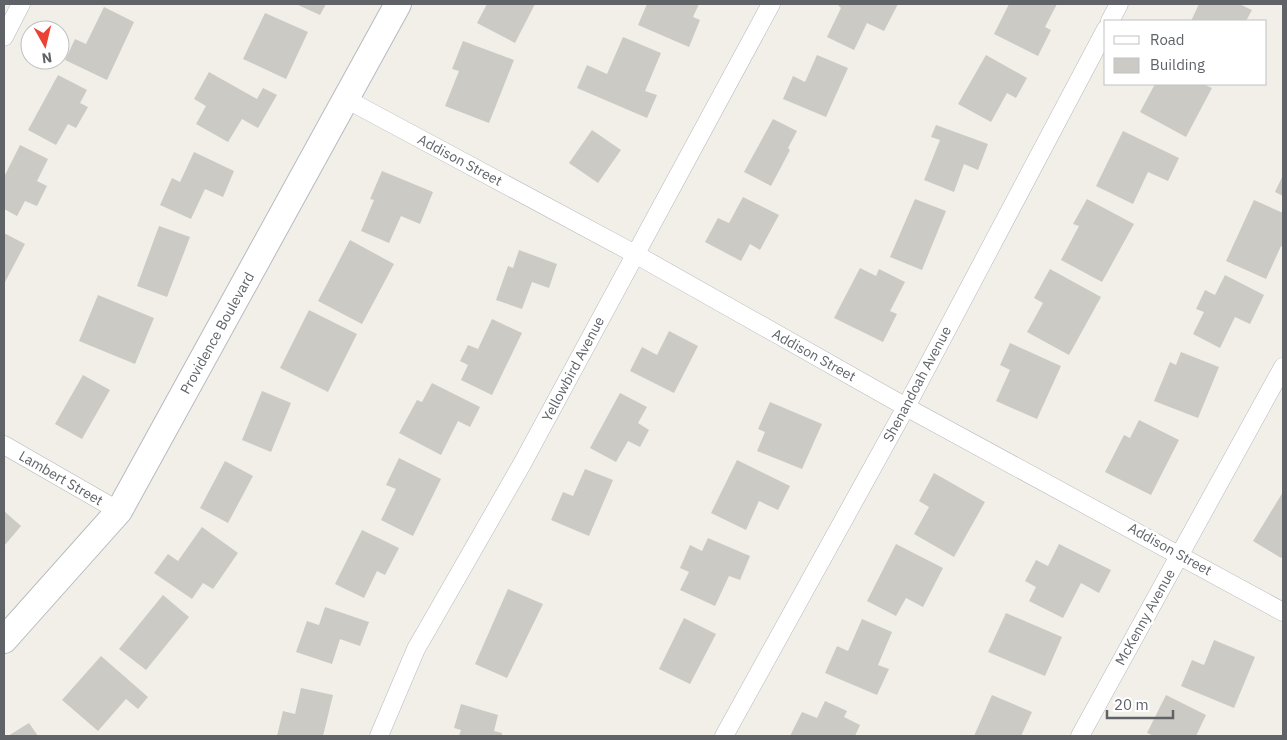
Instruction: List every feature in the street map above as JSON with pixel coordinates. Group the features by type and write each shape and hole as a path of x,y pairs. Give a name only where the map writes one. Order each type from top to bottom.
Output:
{"main road":[{"name":"Providence Boulevard","path":"4,640 119,511 398,4"}],"street":[{"path":"4,37 22,4"},
{"name":"Yellowbird Avenue","path":"379,736 416,649 522,464 771,4"},
{"path":"1111,20 1119,4"},
{"name":"Shenandoah Avenue","path":"724,736 906,407 1104,34"},
{"name":"Addison Street","path":"346,99 635,254 906,407 1180,554 1283,612"},
{"name":"McKenny Avenue","path":"1080,736 1283,367"},
{"name":"Lambert Street","path":"4,445 119,511"}],"building":[{"path":"296,4 326,4 320,15"},
{"path":"487,4 535,4 515,43 477,23"},
{"path":"647,4 699,4 693,17 700,20 689,47 638,25"},
{"path":"837,4 898,4 884,31 867,23 854,50 827,37 841,8"},
{"path":"1009,4 1057,4 1045,27 1051,30 1038,56 994,34"},
{"path":"1199,4 1239,4 1252,10 1247,20 1191,20"},
{"path":"104,7 134,22 107,80 70,62 70,50 75,39 86,44"},
{"path":"265,13 308,32 286,79 243,59"},
{"path":"623,37 661,53 645,91 657,95 647,118 577,88 587,65 607,74"},
{"path":"463,41 514,60 489,123 445,106 459,71 452,69"},
{"path":"817,55 848,68 826,117 783,99 793,76 805,82"},
{"path":"986,55 1027,78 1016,98 1007,93 991,122 958,104"},
{"path":"209,72 257,99 263,88 277,95 258,128 242,119 228,142 196,124 206,106 194,99"},
{"path":"58,75 87,90 80,103 88,107 76,128 68,124 56,145 28,130"},
{"path":"1154,85 1205,85 1212,88 1186,137 1140,112"},
{"path":"773,119 797,131 788,148 790,150 771,186 744,172"},
{"path":"936,125 988,144 978,170 964,164 954,192 924,180 940,140 931,137"},
{"path":"592,130 621,150 598,183 569,163"},
{"path":"1123,131 1179,158 1168,181 1148,172 1133,204 1096,186"},
{"path":"20,145 48,159 37,181 47,186 37,206 25,201 17,216 4,209 4,177"},
{"path":"194,152 234,171 223,197 205,189 191,219 160,205 172,178 180,182"},
{"path":"382,171 433,192 420,224 401,216 389,243 361,231 374,200 370,199"},
{"path":"1283,175 1283,196 1275,192"},
{"path":"743,197 779,215 760,250 750,244 741,261 705,242 718,218 729,223"},
{"path":"915,199 946,211 922,270 890,257"},
{"path":"1087,199 1134,224 1102,282 1061,260 1079,226 1073,224"},
{"path":"1254,200 1283,213 1283,247 1281,246 1266,279 1226,261"},
{"path":"159,226 190,237 167,297 137,286"},
{"path":"4,233 25,244 4,284"},
{"path":"350,240 394,264 362,324 318,301"},
{"path":"519,250 557,264 549,288 532,282 522,309 496,300 508,266 513,268"},
{"path":"860,268 876,276 879,269 905,282 890,311 897,314 883,342 834,318"},
{"path":"1050,269 1101,297 1069,355 1027,332 1043,303 1034,298"},
{"path":"1225,275 1264,295 1250,324 1235,317 1220,348 1193,334 1204,312 1196,309 1205,290 1215,295"},
{"path":"98,295 154,318 135,364 79,341"},
{"path":"309,310 357,334 328,392 280,368"},
{"path":"492,319 522,333 492,395 461,380 468,365 460,361 468,345 478,349"},
{"path":"669,331 698,346 674,393 630,371 642,347 657,355"},
{"path":"1010,343 1061,366 1037,419 996,401 1010,370 1000,365"},
{"path":"1181,352 1219,367 1198,418 1154,401 1170,362 1176,365"},
{"path":"83,375 110,390 82,439 55,424"},
{"path":"432,383 480,407 470,427 458,421 441,455 399,433 417,400 422,402"},
{"path":"262,391 291,403 271,452 242,440"},
{"path":"620,393 647,407 638,423 649,430 640,447 628,441 616,462 590,448"},
{"path":"770,402 822,424 802,469 757,451 765,432 758,429"},
{"path":"1139,420 1179,440 1151,495 1105,472 1124,435 1130,438"},
{"path":"399,458 441,479 413,536 381,520 396,489 386,485"},
{"path":"737,460 790,486 778,510 759,501 746,530 711,513"},
{"path":"225,461 253,476 228,523 200,508"},
{"path":"585,469 613,480 589,536 551,520 563,492 573,496"},
{"path":"934,473 985,502 954,557 914,534 929,507 919,501"},
{"path":"1283,492 1283,555 1281,558 1253,541"},
{"path":"4,511 21,526 4,546"},
{"path":"202,527 238,553 213,589 203,583 192,599 154,573 168,554 178,561"},
{"path":"362,530 399,548 385,575 377,571 364,598 335,584"},
{"path":"708,538 750,556 740,580 729,576 715,606 680,590 689,572 680,568 690,545 702,551"},
{"path":"896,544 943,568 923,607 906,598 896,616 867,601"},
{"path":"1059,544 1111,570 1099,593 1081,583 1063,618 1029,601 1036,587 1025,581 1036,560 1048,566"},
{"path":"508,589 543,604 507,678 475,664"},
{"path":"163,595 189,617 146,670 119,649"},
{"path":"325,607 369,622 360,646 340,639 332,664 296,652 307,621 319,625"},
{"path":"1006,613 1062,637 1045,676 988,652"},
{"path":"684,618 716,634 690,684 659,669"},
{"path":"862,619 892,632 878,665 889,669 877,695 825,673 837,646 848,651"},
{"path":"1214,640 1255,657 1234,708 1181,686 1192,660 1204,665"},
{"path":"101,656 148,697 138,709 126,699 98,731 62,700"},
{"path":"301,688 333,695 323,736 277,736 283,711 295,714"},
{"path":"992,695 1032,712 1021,736 974,736"},
{"path":"1166,695 1206,715 1196,736 1154,736 1147,733"},
{"path":"825,701 847,711 844,717 860,725 855,736 790,736 802,712 817,718"},
{"path":"461,704 498,715 494,731 502,733 502,736 459,736 461,730 454,728"},
{"path":"29,723 38,736 8,736"}]}
